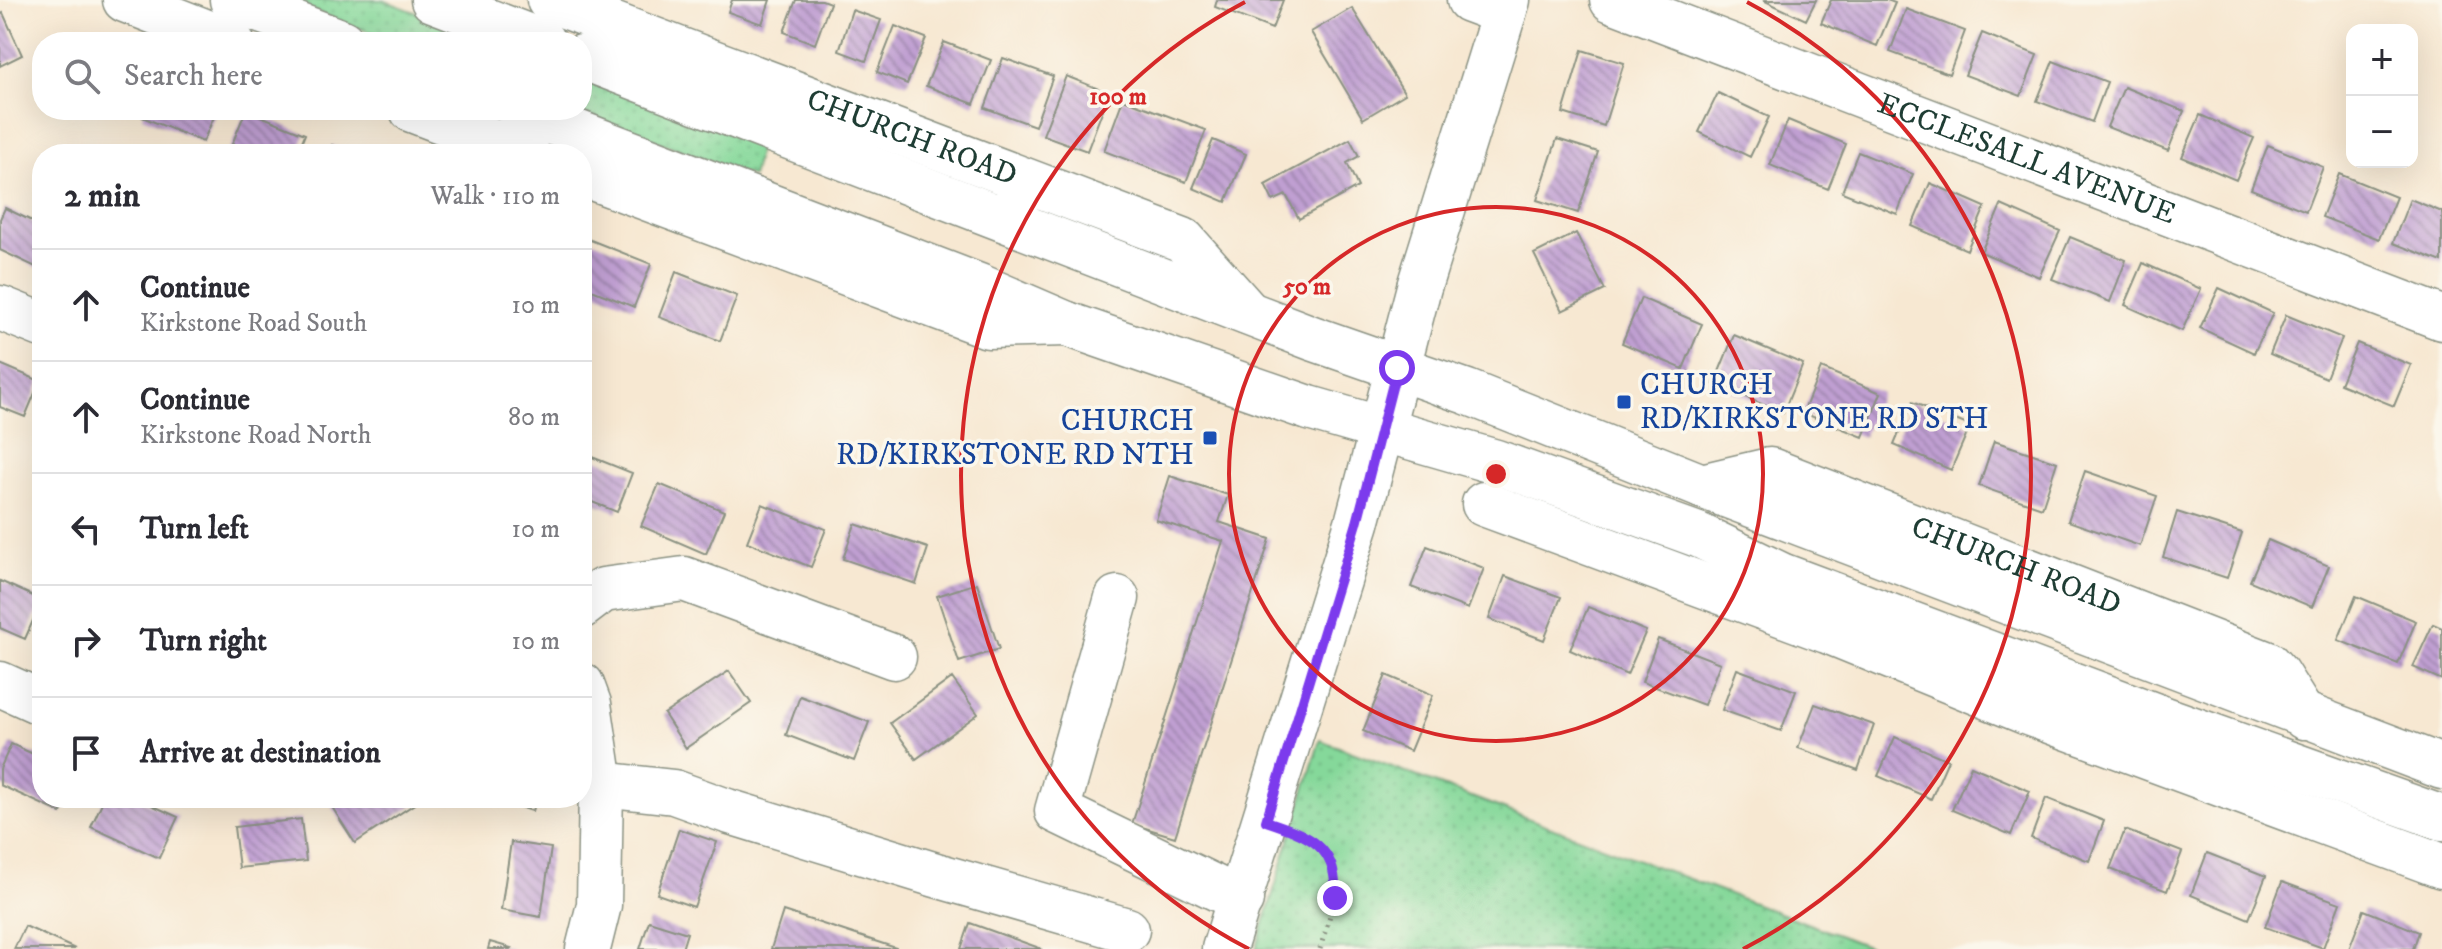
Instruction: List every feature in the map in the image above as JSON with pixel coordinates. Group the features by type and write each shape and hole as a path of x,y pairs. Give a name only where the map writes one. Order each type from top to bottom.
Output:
{"main road":[{"path":"125,0 207,32"},
{"path":"232,0 316,32"},
{"path":"433,0 517,32"},
{"name":"CHURCH ROAD","path":"549,0 1183,240 1248,313"},
{"name":"ECCLESALL AVENUE","path":"1612,0 2442,318"},
{"path":"1224,949 1357,523 1494,4"},
{"name":"CHURCH ROAD","path":"592,61 1248,313 1467,392 1702,486 2442,767"},
{"path":"438,120 502,144"},
{"path":"545,120 979,286 1067,324 1228,381 1496,462 1698,535 1781,575 1833,614 2028,713 2442,866"},
{"path":"592,178 988,326 1067,324"},
{"path":"1009,220 1025,181"},
{"path":"0,308 32,321"},
{"path":"1566,534 1578,492"},
{"path":"1484,504 1566,534 1833,614 2442,818"},
{"path":"592,598 603,590 684,579 894,657"},
{"path":"1117,598 1057,811 1241,900"},
{"path":"0,684 32,698"},
{"path":"588,949 599,905 601,784 592,724"},
{"path":"601,784 674,792 936,875 1127,930"}],"path":[{"path":"1266,821 1301,833 1319,845 1331,861 1336,881 1335,898 1320,949"}],"green space":[{"path":"285,0 383,0 468,32 370,32"},
{"path":"592,80 760,144 752,177 592,116"},
{"path":"1320,740 1875,949 1256,949"}],"building":[{"path":"732,0 770,0 762,24 728,12"},
{"path":"796,0 830,3 815,44 784,32"},
{"path":"1217,0 1283,0 1272,29 1215,7"},
{"path":"1763,0 1816,0 1806,20"},
{"path":"1831,0 1887,0 1895,3 1877,46 1821,23"},
{"path":"1352,8 1405,94 1363,119 1311,32"},
{"path":"1906,9 1965,31 1949,74 1890,52"},
{"path":"852,10 881,20 866,61 839,51"},
{"path":"3,13 22,55 0,66 0,15"},
{"path":"895,26 926,38 907,84 877,72"},
{"path":"1982,33 2037,55 2021,96 1965,75"},
{"path":"944,42 991,60 974,104 926,86"},
{"path":"1582,50 1624,63 1604,126 1563,113"},
{"path":"1003,58 1053,76 1035,126 985,108"},
{"path":"2053,61 2107,82 2092,122 2037,101"},
{"path":"1066,76 1109,93 1087,151 1043,135"},
{"path":"2124,87 2184,111 2168,151 2107,127"},
{"path":"1718,93 1769,117 1750,157 1699,132"},
{"path":"1123,99 1206,130 1186,182 1104,151"},
{"path":"2200,115 2254,138 2236,180 2182,157"},
{"path":"149,120 213,120 203,142"},
{"path":"242,120 271,120 305,134 301,144 232,144"},
{"path":"1788,120 1846,144 1828,189 1770,165"},
{"path":"1350,139 1359,156 1347,163 1358,187 1299,219 1286,195 1273,201 1265,185"},
{"path":"1557,139 1598,152 1578,213 1537,200"},
{"path":"1213,140 1246,154 1226,202 1193,188"},
{"path":"2268,145 2323,167 2306,211 2251,189"},
{"path":"1858,152 1913,174 1897,214 1842,192"},
{"path":"2339,174 2396,197 2379,239 2322,217"},
{"path":"1930,183 1985,207 1967,250 1912,226"},
{"path":"2410,199 2442,212 2442,262 2393,243"},
{"path":"2001,205 2060,231 2039,277 1981,252"},
{"path":"5,208 32,221 32,265 0,250 0,219"},
{"path":"1576,233 1605,290 1562,311 1534,254"},
{"path":"2070,237 2126,260 2110,302 2052,279"},
{"path":"592,241 651,264 634,307 592,290"},
{"path":"2143,263 2201,289 2182,331 2125,305"},
{"path":"676,272 737,296 720,341 659,317"},
{"path":"2219,288 2273,313 2254,353 2200,328"},
{"path":"1641,298 1702,324 1683,369 1622,343"},
{"path":"2286,315 2342,338 2326,378 2270,354"},
{"path":"1734,335 1803,364 1783,413 1714,384"},
{"path":"2357,343 2411,365 2394,406 2340,384"},
{"path":"0,364 32,378 32,400 25,417 0,407"},
{"path":"1821,368 1881,393 1863,437 1803,413"},
{"path":"1912,402 1970,426 1951,470 1894,445"},
{"path":"1994,441 2057,462 2042,508 1979,486"},
{"path":"592,457 632,473 617,512 592,502"},
{"path":"2085,471 2157,496 2140,546 2068,521"},
{"path":"1170,476 1228,495 1219,522 1270,539 1175,837 1132,824 1223,541 1156,520"},
{"path":"659,484 724,511 706,554 641,526"},
{"path":"762,504 826,529 811,567 747,542"},
{"path":"2177,512 2242,533 2227,578 2163,557"},
{"path":"855,524 928,548 916,584 843,559"},
{"path":"2268,540 2329,566 2312,607 2250,581"},
{"path":"1427,546 1484,568 1468,609 1411,587"},
{"path":"1505,576 1561,597 1544,640 1489,619"},
{"path":"0,581 32,595 32,623 25,639 0,628"},
{"path":"977,583 999,649 959,662 937,596"},
{"path":"2356,596 2416,621 2398,664 2338,640"},
{"path":"1588,607 1646,631 1627,675 1570,650"},
{"path":"2433,624 2442,628 2442,680 2413,667"},
{"path":"1658,639 1720,663 1704,705 1642,682"},
{"path":"1737,669 1796,691 1781,731 1722,710"},
{"path":"729,671 751,703 686,748 664,714"},
{"path":"1386,675 1433,695 1410,751 1363,731"},
{"path":"952,678 978,714 916,759 890,723"},
{"path":"800,696 869,722 854,761 786,735"},
{"path":"1815,704 1874,725 1858,770 1798,748"},
{"path":"1895,737 1948,760 1931,799 1878,776"},
{"path":"11,744 32,753 32,800 0,785 0,769"},
{"path":"1971,766 2030,791 2011,835 1952,810"},
{"path":"2046,798 2104,821 2089,861 2031,838"},
{"path":"100,808 158,808 178,817 159,858 91,827"},
{"path":"333,808 408,808 355,843"},
{"path":"301,819 306,861 239,868 234,827"},
{"path":"679,829 717,842 694,907 657,894"},
{"path":"2125,830 2182,852 2167,891 2110,869"},
{"path":"511,842 551,848 541,917 501,910"},
{"path":"2207,853 2266,876 2249,919 2191,895"},
{"path":"2282,882 2340,903 2323,948 2265,927"},
{"path":"2364,910 2419,932 2413,949 2349,949"},
{"path":"783,911 896,948 896,949 771,949"},
{"path":"649,921 687,933 682,949 640,949"},
{"path":"970,923 1042,949 961,949"},
{"path":"25,926 75,949 14,949"},
{"path":"490,942 511,948 488,949"}],"place":[{"name":"CHURCH RD/KIRKSTONE RD STH","path":"1624,402"},
{"name":"CHURCH RD/KIRKSTONE RD NTH","path":"1210,438"}],"route":[{"path":"1335,898 1336,881 1331,861 1319,845 1301,833 1266,821 1357,523 1397,368"}]}
